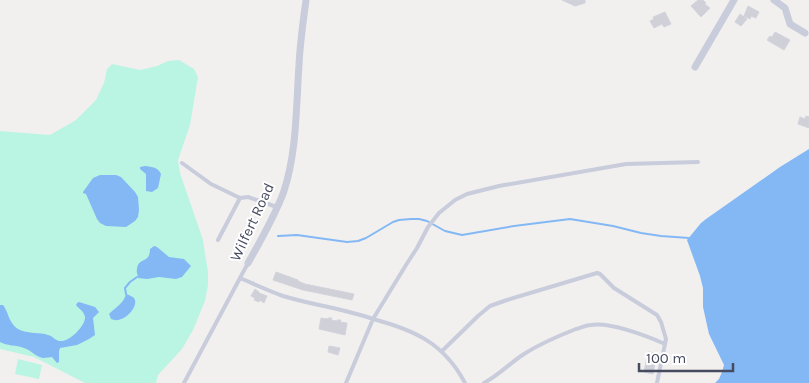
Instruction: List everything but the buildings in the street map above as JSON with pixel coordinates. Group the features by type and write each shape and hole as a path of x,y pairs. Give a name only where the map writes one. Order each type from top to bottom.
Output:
{"street":[{"name":"Wilfert Road","path":"248,263 284,191 291,162 306,0"},
{"path":"695,67 734,0"},
{"path":"774,0 785,8 790,24 805,33"}],"lane":[{"path":"346,383 373,319 428,228 439,213 455,200 467,194 499,186 626,164 698,162"},
{"path":"182,163 211,184 240,198 248,197 277,207"},
{"path":"218,240 240,198"},
{"name":"Wilfert Road","path":"184,383 248,263"},
{"path":"442,351 490,306 597,273 614,288 657,315 662,322 666,339 657,383"},
{"path":"240,278 282,296 356,313 407,329 442,351 454,364 465,383"},
{"path":"484,383 543,343 590,324 601,324 622,329 647,336 665,344"}],"green space":[{"path":"179,60 194,69 198,77 190,125 178,160 180,173 203,240 208,272 205,301 193,330 182,349 158,375 156,383 85,383 34,357 0,349 0,131 50,135 76,120 96,100 104,83 107,69 112,64 140,70 168,61"},
{"path":"18,359 42,365 39,379 15,374"}],"water":[{"path":"809,149 809,383 715,383 719,379 724,365 709,334 703,307 703,288 687,240 706,219"},
{"path":"145,166 156,169 161,174 158,188 152,192 146,191 146,174 140,169 140,167"},
{"path":"100,175 116,175 121,177 138,197 138,217 126,227 106,226 100,223 86,194 83,193 93,178"},
{"path":"154,246 169,257 184,259 191,266 182,277 176,279 159,277 138,278 139,263 148,257 150,249"},
{"path":"126,294 134,298 135,306 133,310 125,317 116,320 111,319 109,314 122,302"},
{"path":"79,302 95,307 99,312 93,318 95,335 77,345 60,348 59,362 57,363 52,357 43,358 27,349 0,342 0,305 3,305 16,328 27,332 45,334 58,341 62,341 73,336 85,320 84,313 76,305"}],"waterway":[{"path":"278,236 297,235 347,242 366,238 399,220 419,219 427,221 445,231 462,235 570,219 641,233 689,238"},
{"path":"126,294 125,288 137,277"}]}
